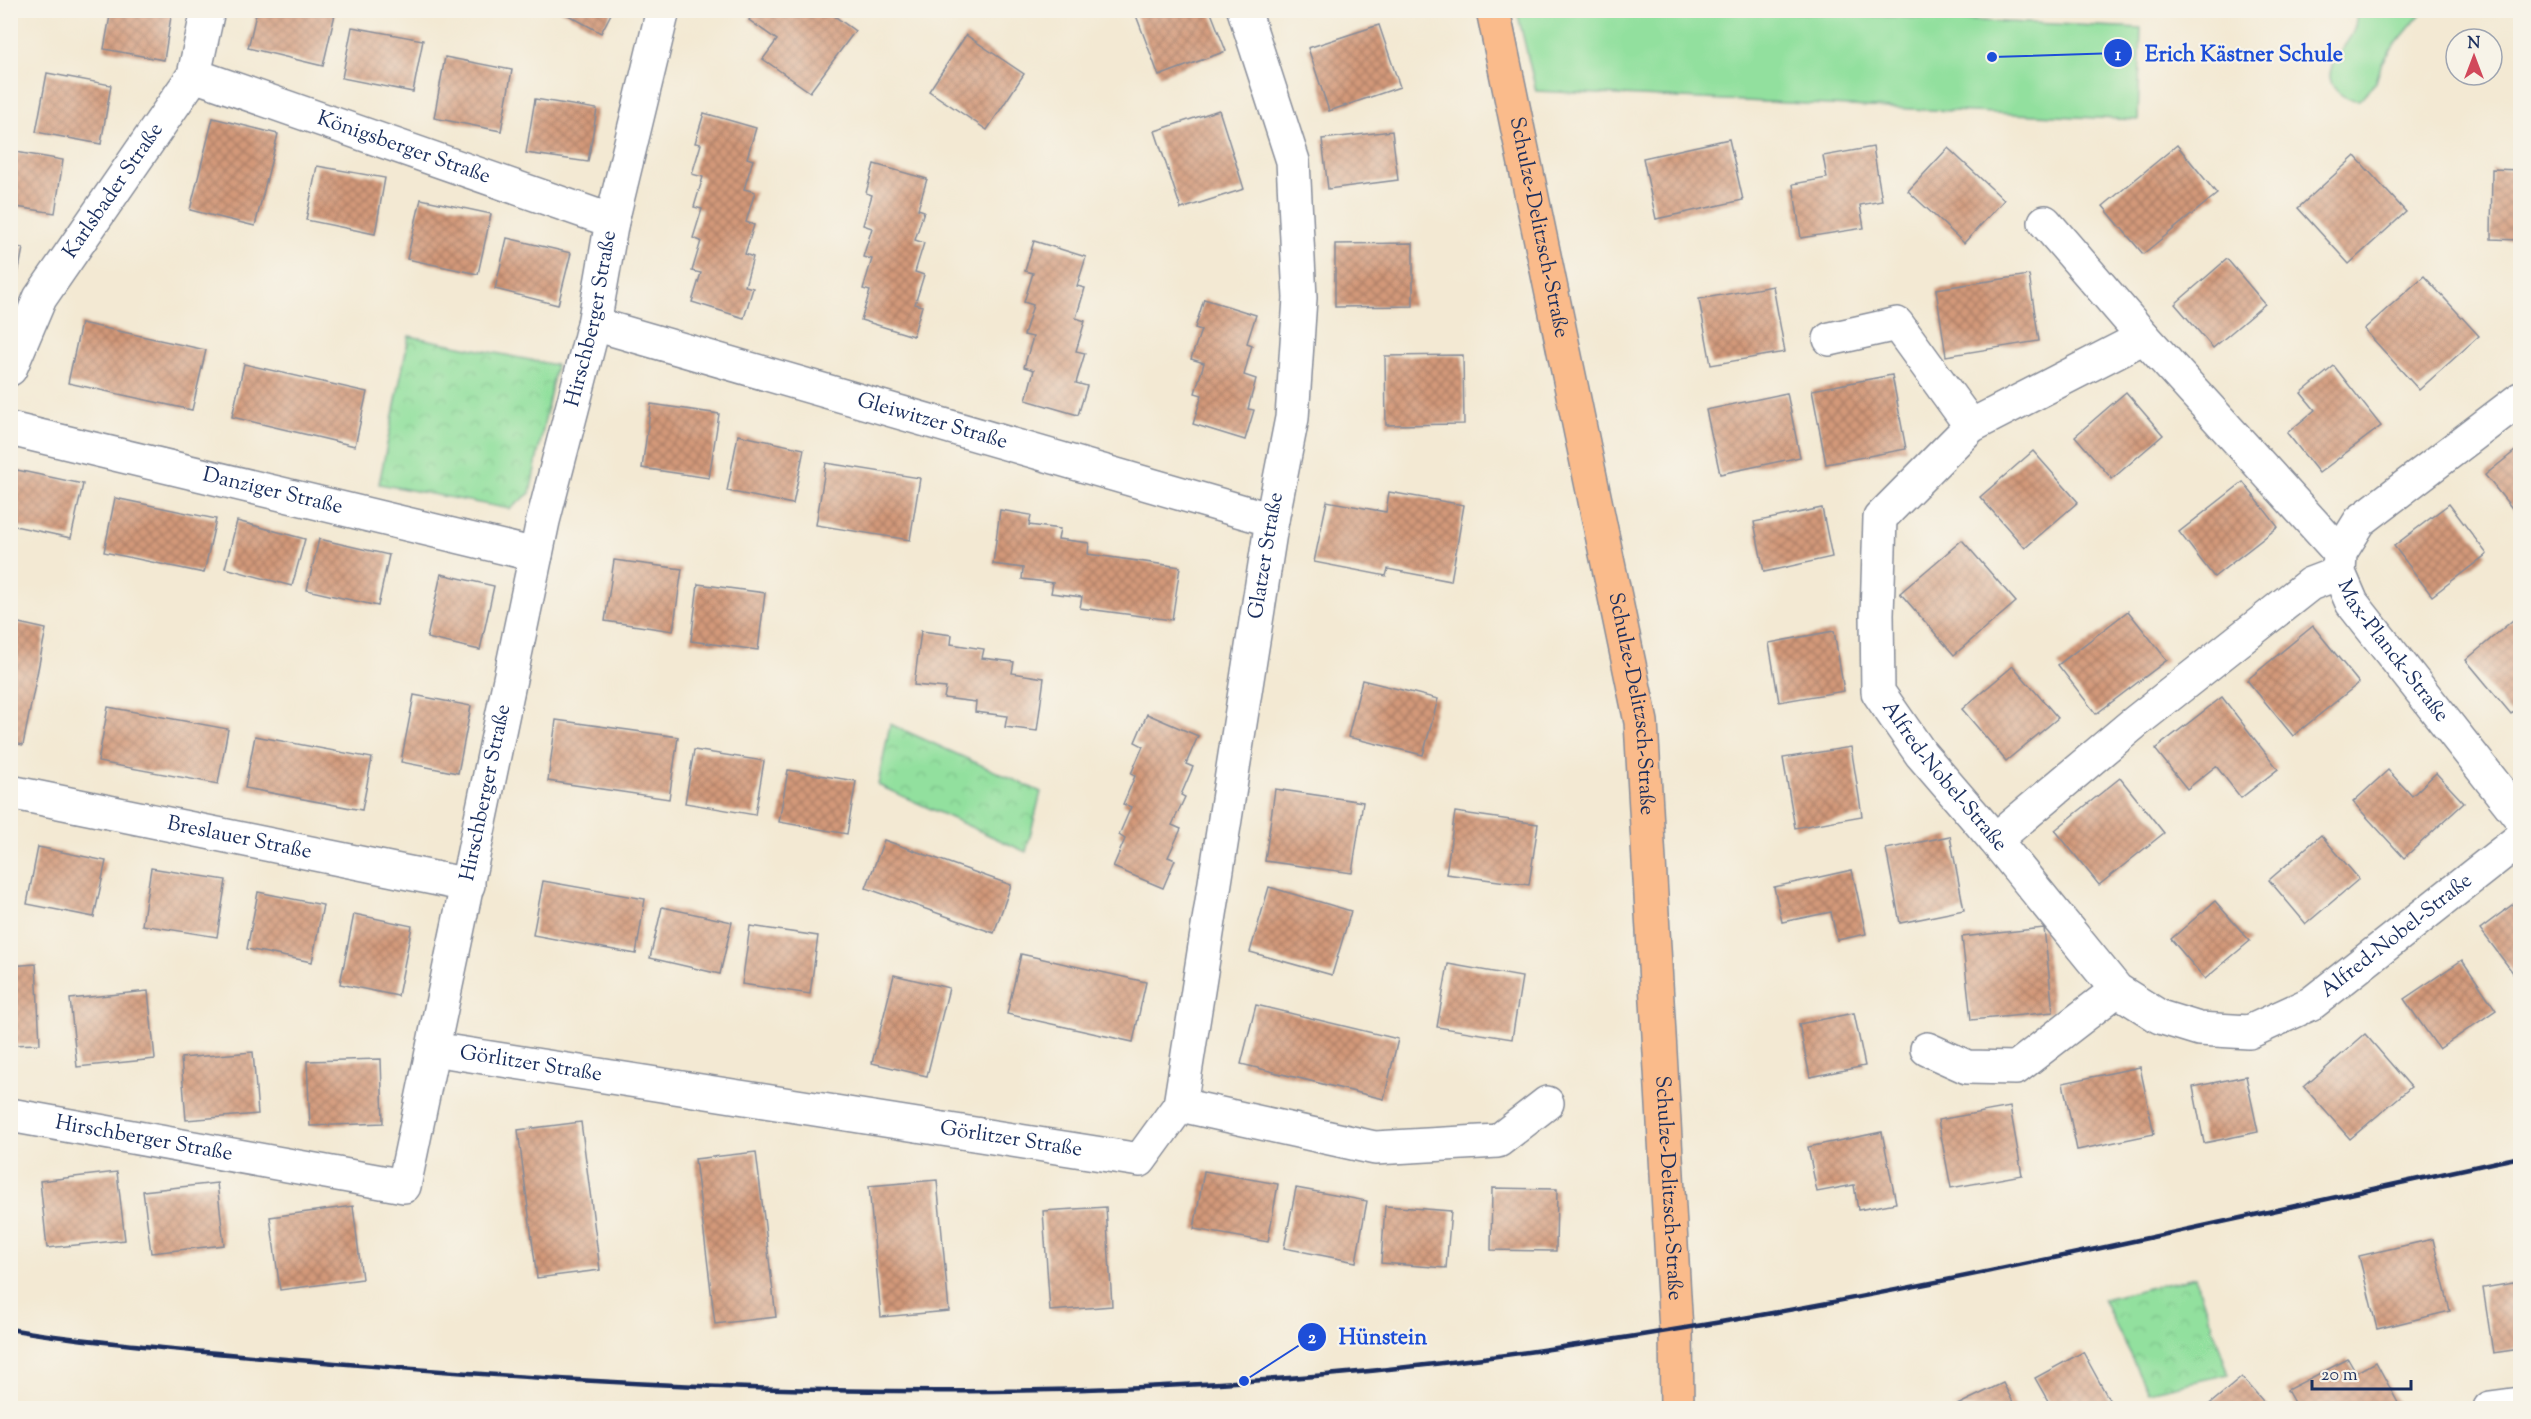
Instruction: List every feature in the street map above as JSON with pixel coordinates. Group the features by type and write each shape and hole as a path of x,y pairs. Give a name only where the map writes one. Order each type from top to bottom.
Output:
{"main road":[{"name":"Schulze-Delitzsch-Straße","path":"1493,10 1641,722 1677,1331 1677,1408"}],"street":[{"name":"Karlsbader Straße","path":"10,369 40,298 194,75 208,10"},
{"name":"Hirschberger Straße","path":"10,1115 404,1186 536,555 594,324 612,222 663,10"},
{"name":"Glatzer Straße","path":"1180,1105 1272,520 1292,418 1300,286 1293,161 1244,10"},
{"name":"Königsberger Straße","path":"194,75 612,222"},
{"path":"1995,840 2133,724 2310,584 2340,563 2044,222"},
{"name":"Gleiwitzer Straße","path":"594,324 1272,520"},
{"path":"1830,339 1897,324 1971,426"},
{"name":"Alfred-Nobel-Straße","path":"2144,338 1971,426 1880,518 1877,615 1878,692 1921,754 1995,840 2117,990 2160,1017 2199,1029 2249,1032 2312,1003 2520,838"},
{"name":"Max-Planck-Straße","path":"2520,399 2360,521 2340,563 2352,603 2520,818"},
{"name":"Danziger Straße","path":"10,429 536,555"},
{"name":"Breslauer Straße","path":"10,792 468,885"},
{"path":"1928,1049 1967,1067 2016,1068 2117,990"},
{"name":"Görlitzer Straße","path":"433,1049 1140,1160 1180,1105"},
{"path":"1180,1105 1375,1148 1498,1141 1547,1103"},
{"path":"2490,1408 2520,1404"}],"green space":[{"path":"1517,11 1767,11 2141,28 2138,120 1536,91"},
{"path":"2357,11 2423,11 2390,51 2381,65 2376,82 2359,100 2353,100 2340,94 2332,84 2330,76 2335,60 2354,29"},
{"path":"409,336 556,365 530,493 510,509 379,484"},
{"path":"890,724 1041,792 1026,852 878,785"},
{"path":"2195,1277 2229,1374 2148,1392 2103,1299"}],"building":[{"path":"111,10 172,10 164,60 104,49"},
{"path":"257,10 336,10 323,66 248,48"},
{"path":"559,10 613,10 601,33"},
{"path":"755,10 826,10 855,31 810,92 763,59 777,40 749,20"},
{"path":"1134,10 1210,10 1226,51 1159,76"},
{"path":"1379,25 1400,87 1329,111 1308,48"},
{"path":"352,27 423,40 413,92 342,78"},
{"path":"966,35 1024,74 987,130 929,91"},
{"path":"445,57 512,70 501,131 434,118"},
{"path":"47,73 111,85 101,144 36,132"},
{"path":"535,99 597,109 588,162 526,153"},
{"path":"1219,110 1244,189 1181,209 1155,131"},
{"path":"704,113 756,128 747,158 753,160 744,189 755,192 746,222 754,225 745,254 753,257 745,286 753,288 744,318 692,302 701,273 692,271 701,241 693,238 702,209 694,207 703,177 692,174 701,144 695,143"},
{"path":"213,118 278,134 255,226 190,210"},
{"path":"1392,131 1398,180 1328,189 1322,139"},
{"path":"1729,139 1743,200 1656,219 1643,158"},
{"path":"2177,145 2217,194 2143,254 2103,206"},
{"path":"1873,147 1882,201 1860,205 1864,228 1801,238 1793,184 1827,178 1823,156"},
{"path":"1948,148 2004,200 1964,243 1908,191"},
{"path":"10,151 63,160 55,213 10,206"},
{"path":"2355,156 2406,212 2349,264 2298,208"},
{"path":"874,164 927,179 918,209 924,211 915,240 924,243 915,272 924,275 915,304 922,306 913,336 861,320 870,291 863,289 872,259 863,257 872,228 863,225 872,195 866,193"},
{"path":"317,166 385,178 375,234 306,220"},
{"path":"2492,169 2520,170 2520,240 2491,239"},
{"path":"421,199 491,214 478,274 407,259"},
{"path":"507,238 571,253 558,305 495,289"},
{"path":"1034,241 1086,257 1077,286 1085,288 1076,318 1085,321 1076,351 1085,353 1076,383 1087,386 1078,415 1026,400 1034,370 1024,367 1033,337 1024,335 1033,305 1024,302 1033,273 1025,271"},
{"path":"1413,243 1413,306 1335,307 1335,244"},
{"path":"10,246 23,248 13,300 10,300"},
{"path":"2227,259 2265,304 2213,348 2175,304"},
{"path":"2029,275 2039,341 1946,356 1936,289"},
{"path":"2424,276 2479,336 2419,390 2364,329"},
{"path":"1773,286 1785,352 1711,365 1699,299"},
{"path":"1204,299 1256,315 1247,343 1252,345 1244,375 1256,379 1248,409 1254,410 1245,440 1193,424 1202,395 1195,393 1204,363 1191,359 1201,330 1195,328"},
{"path":"81,323 206,350 192,410 68,383"},
{"path":"1463,355 1464,424 1386,425 1385,356"},
{"path":"244,364 367,392 355,446 232,417"},
{"path":"2334,366 2381,426 2319,473 2287,433 2315,410 2301,393"},
{"path":"1892,375 1906,449 1826,464 1812,390"},
{"path":"2126,392 2163,435 2112,479 2075,436"},
{"path":"1787,393 1800,457 1720,474 1706,410"},
{"path":"651,404 719,414 709,478 642,468"},
{"path":"738,435 804,449 793,504 727,491"},
{"path":"2520,447 2520,518 2485,475"},
{"path":"2033,451 2078,502 2025,548 1980,497"},
{"path":"826,463 920,478 910,540 816,525"},
{"path":"17,470 83,484 71,538 10,525 10,499"},
{"path":"2243,482 2278,527 2214,577 2179,532"},
{"path":"1389,492 1464,505 1451,581 1388,569 1386,576 1314,562 1327,501 1386,512"},
{"path":"115,498 216,519 204,573 104,552"},
{"path":"2449,504 2487,554 2432,596 2394,546"},
{"path":"1822,508 1832,557 1764,572 1754,522"},
{"path":"1000,510 1031,515 1029,525 1060,529 1058,539 1089,543 1088,554 1180,567 1172,620 1080,608 1082,597 1051,593 1053,583 1022,579 1023,568 993,564"},
{"path":"237,521 305,539 292,586 225,568"},
{"path":"319,539 389,555 378,606 307,590"},
{"path":"1962,540 2016,602 1954,655 1900,593"},
{"path":"614,560 682,569 673,631 605,621"},
{"path":"441,574 494,586 480,650 427,638"},
{"path":"698,584 765,593 758,650 691,641"},
{"path":"2128,611 2167,660 2096,714 2058,665"},
{"path":"2520,614 2520,707 2511,714 2466,660"},
{"path":"10,621 46,629 23,745 10,742"},
{"path":"2313,626 2359,683 2293,736 2247,680"},
{"path":"921,631 952,635 951,644 984,649 982,658 1014,662 1012,673 1044,678 1037,731 1005,727 1007,716 975,712 976,702 944,698 946,688 914,685"},
{"path":"1834,631 1844,691 1779,702 1769,643"},
{"path":"2013,666 2058,718 2006,761 1962,709"},
{"path":"1362,680 1438,699 1423,755 1348,737"},
{"path":"414,695 471,706 458,773 401,762"},
{"path":"2222,697 2278,769 2241,798 2216,766 2187,789 2155,749"},
{"path":"108,707 228,729 218,784 98,762"},
{"path":"1147,714 1198,736 1186,764 1193,767 1181,795 1185,797 1172,825 1181,829 1168,857 1175,860 1163,888 1113,867 1125,839 1119,835 1131,807 1123,804 1135,776 1131,774 1143,746 1135,742"},
{"path":"556,720 678,737 669,799 548,781"},
{"path":"255,736 372,758 362,810 245,788"},
{"path":"1851,747 1862,816 1795,828 1783,758"},
{"path":"694,750 764,761 755,815 685,803"},
{"path":"788,770 856,781 847,834 779,822"},
{"path":"2388,770 2412,796 2436,773 2464,803 2404,858 2353,802"},
{"path":"2120,778 2164,833 2099,885 2055,830"},
{"path":"1275,789 1363,802 1352,873 1265,861"},
{"path":"1455,812 1538,824 1529,885 1446,874"},
{"path":"2321,835 2359,879 2306,924 2269,880"},
{"path":"1950,836 1964,910 1900,923 1886,849"},
{"path":"884,840 1011,885 994,933 866,888"},
{"path":"38,847 106,861 94,917 27,904"},
{"path":"151,868 226,880 217,937 142,925"},
{"path":"1852,870 1866,934 1837,940 1831,912 1782,922 1774,887"},
{"path":"543,881 645,899 636,954 533,935"},
{"path":"1269,887 1351,911 1332,975 1250,952"},
{"path":"258,892 323,905 312,962 247,949"},
{"path":"2520,899 2520,982 2480,929"},
{"path":"2215,901 2250,941 2205,979 2171,939"},
{"path":"662,907 732,922 720,974 650,958"},
{"path":"354,914 412,926 398,996 340,984"},
{"path":"750,926 818,936 810,994 742,984"},
{"path":"2044,928 2053,1012 1971,1020 1962,937"},
{"path":"1021,954 1146,982 1133,1042 1007,1014"},
{"path":"2462,960 2496,1010 2439,1049 2404,999"},
{"path":"36,964 40,1044 10,1045 10,966"},
{"path":"1448,964 1522,977 1512,1039 1437,1027"},
{"path":"894,975 949,988 927,1076 872,1063"},
{"path":"148,991 155,1059 77,1067 70,999"},
{"path":"1256,1005 1398,1039 1384,1099 1241,1064"},
{"path":"1854,1013 1865,1066 1810,1077 1799,1024"},
{"path":"2365,1034 2411,1087 2350,1139 2304,1087"},
{"path":"253,1052 258,1114 186,1120 181,1058"},
{"path":"381,1059 383,1123 310,1126 307,1061"},
{"path":"2140,1067 2154,1134 2077,1150 2063,1083"},
{"path":"2246,1076 2258,1132 2204,1143 2193,1087"},
{"path":"2010,1107 2022,1175 1951,1188 1938,1120"},
{"path":"581,1122 600,1270 537,1278 518,1130"},
{"path":"1882,1132 1896,1203 1858,1210 1854,1185 1817,1192 1808,1147"},
{"path":"756,1152 776,1317 715,1324 695,1159"},
{"path":"1204,1171 1278,1184 1268,1242 1194,1229"},
{"path":"117,1172 125,1240 47,1248 40,1181"},
{"path":"937,1180 949,1311 881,1317 869,1186"},
{"path":"217,1183 224,1245 151,1253 143,1191"},
{"path":"1296,1188 1367,1201 1356,1262 1284,1248"},
{"path":"1492,1188 1557,1189 1556,1251 1491,1250"},
{"path":"353,1206 362,1279 280,1290 270,1217"},
{"path":"1385,1206 1451,1211 1446,1268 1381,1263"},
{"path":"1106,1207 1112,1306 1050,1311 1043,1211"},
{"path":"2433,1239 2450,1311 2377,1329 2359,1256"},
{"path":"2520,1282 2520,1349 2493,1353 2483,1288"},
{"path":"2083,1352 2112,1405 2105,1408 2052,1408 2035,1378"},
{"path":"2348,1359 2356,1373 2376,1362 2398,1403 2387,1408 2297,1408 2287,1390"},
{"path":"2242,1377 2269,1408 2205,1408"},
{"path":"2003,1383 2016,1408 1951,1408"}],"railway":[{"path":"10,1329 86,1340 267,1357 571,1380 701,1386 963,1391 1094,1389 1224,1383 1354,1373 1483,1358 1744,1318 2004,1268 2520,1157"}],"place":[{"name":"Erich Kästner Schule","path":"1992,57"},
{"name":"Hünstein","path":"1244,1381"}]}
